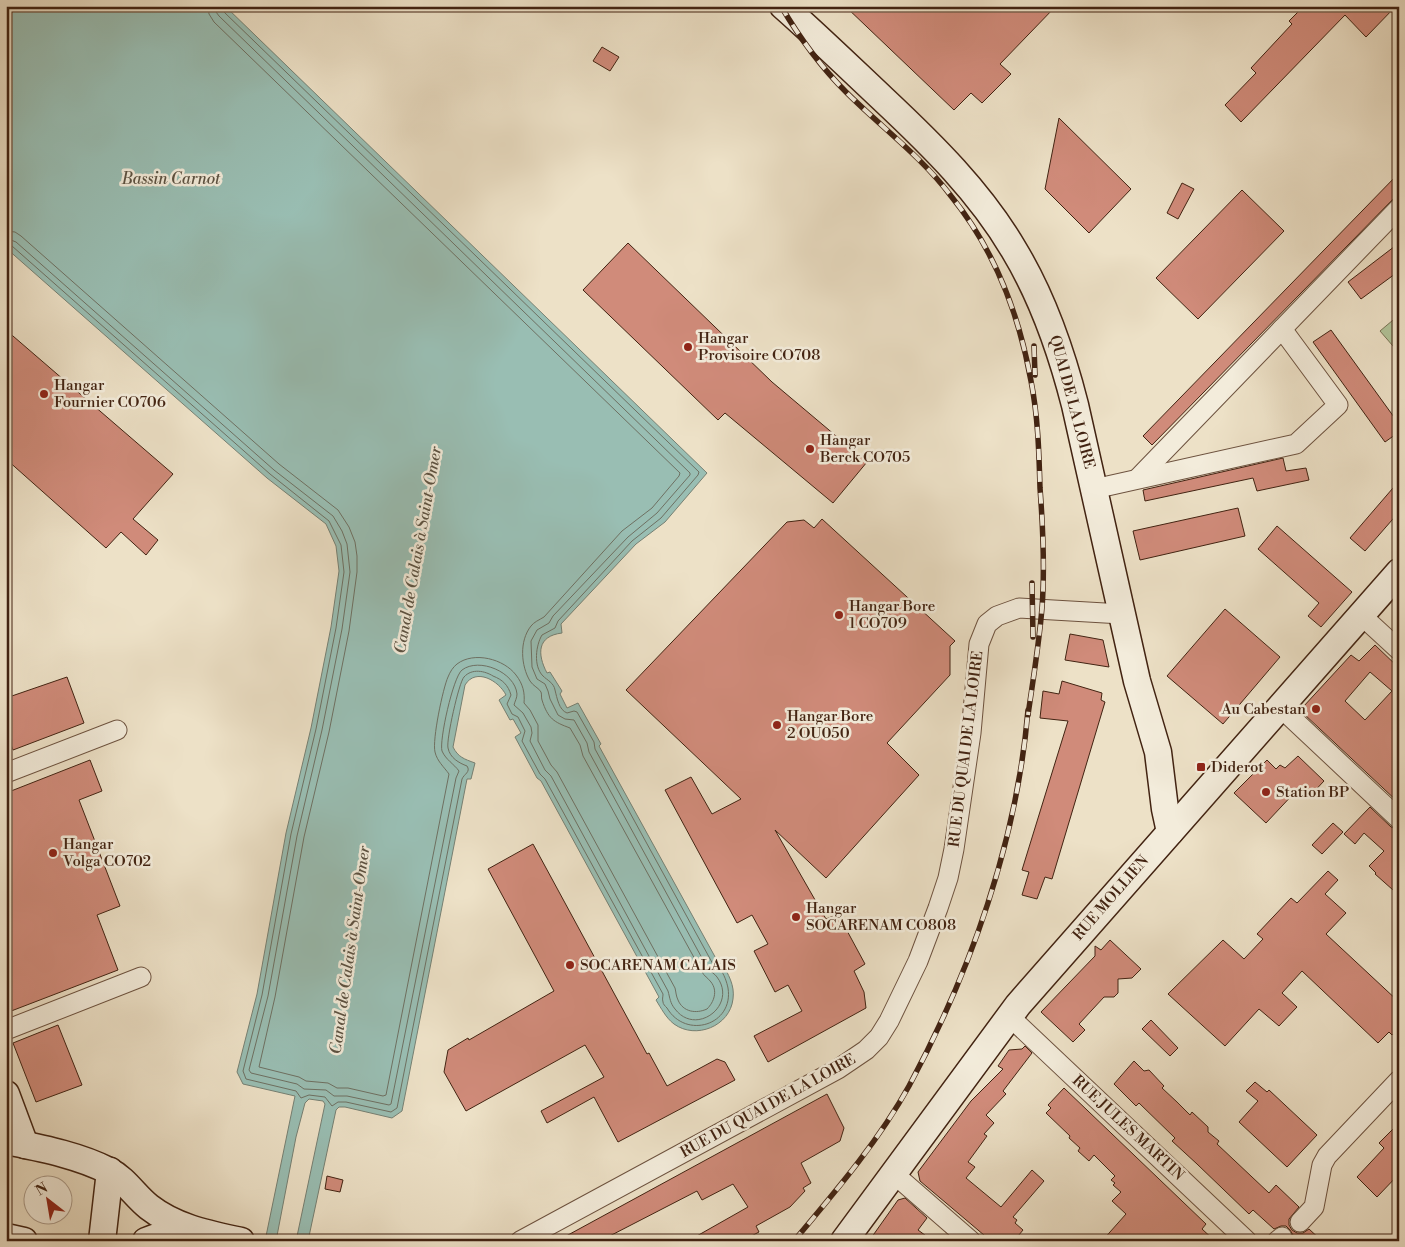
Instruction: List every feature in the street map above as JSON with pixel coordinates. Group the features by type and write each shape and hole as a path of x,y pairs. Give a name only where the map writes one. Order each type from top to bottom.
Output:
{"street":[{"name":"QUAI DE LA LOIRE","path":"783,6 943,157 979,198 1015,250 1043,305 1065,365 1137,681 1158,752 1165,809 1170,832"},
{"path":"1138,478 1399,208"},
{"path":"1094,489 1296,444 1338,405 1282,329"},
{"name":"RUE MOLLIEN","path":"844,1241 1009,1016 1399,572"},
{"name":"RUE DU QUAI DE LA LOIRE","path":"520,1241 838,1069 872,1044 889,1021 903,993 931,926 948,878 961,807 971,733 979,644 987,624 997,616 1019,608 1122,614"},
{"path":"1361,615 1399,650"},
{"path":"1280,707 1399,819"},
{"path":"6,773 117,730"},
{"path":"6,1030 142,977"},
{"name":"RUE JULES MARTIN","path":"1009,1016 1247,1241"},
{"path":"1300,1222 1314,1206 1322,1165 1328,1156 1399,1080"},
{"path":"6,1094 16,1143 66,1156 110,1171 149,1207 161,1215 204,1233 241,1241"},
{"path":"102,1241 110,1171"},
{"path":"894,1174 971,1241"},
{"path":"146,1241 173,1233 204,1233"},
{"path":"6,1238 24,1241"}],"green space":[{"path":"1399,315 1399,353 1380,331"}],"water":[{"name":"Bassin Carnot","path":"6,6 225,6 707,473 665,522 636,544 561,624 562,633 548,638 544,642 541,647 541,653 547,673 550,672 562,691 560,694 567,708 578,703 601,744 599,746 719,964 722,963 727,971 733,989 731,1008 726,1017 719,1023 711,1028 702,1030 692,1031 683,1029 666,1016 656,1000 659,997 515,737 521,733 513,719 510,720 499,700 506,695 493,681 487,678 475,677 465,685 453,747 462,757 475,763 471,779 467,779 402,1111 392,1118 345,1107 339,1107 336,1110 308,1241 296,1241 325,1104 323,1101 309,1099 305,1103 296,1137 276,1241 265,1241 295,1096 243,1084 237,1072 257,994 286,833 311,728 331,627 339,571 336,546 326,524 267,478 6,248"}],"building":[{"path":"845,6 1056,6 1000,64 1011,74 982,103 971,93 954,110"},
{"path":"1304,6 1396,6 1366,37 1345,15 1241,122 1225,105 1256,73 1251,68 1292,24 1289,21"},
{"path":"602,47 619,57 610,71 593,61"},
{"path":"1059,118 1131,189 1089,233 1045,189"},
{"path":"1399,173 1399,193 1152,445 1143,436"},
{"path":"1182,183 1194,189 1178,219 1167,213"},
{"path":"1242,190 1284,231 1198,319 1156,278"},
{"name":"Hangar Provisoire CO708","path":"628,243 772,382 867,462 833,503 725,413 718,420 583,290"},
{"path":"1399,243 1399,271 1361,299 1348,282"},
{"name":"Hangar Fournier CO706","path":"6,330 173,474 133,519 158,540 146,555 121,532 106,548 6,459"},
{"path":"1331,330 1399,424 1399,432 1385,442 1313,342"},
{"path":"1283,458 1286,471 1306,468 1309,480 1257,491 1253,478 1145,501 1143,490"},
{"path":"1399,481 1399,512 1365,551 1350,538"},
{"path":"1238,508 1245,536 1140,560 1133,531"},
{"path":"822,519 955,641 950,646 950,675 887,743 919,775 826,878 775,830 826,919 838,914 865,964 854,971 864,992 866,1008 768,1062 754,1036 802,1011 788,985 775,992 754,951 768,944 752,915 737,923 665,790 691,777 712,814 741,799 626,690 787,522 804,520 814,528"},
{"path":"1277,526 1352,592 1321,627 1308,616 1319,603 1258,549"},
{"path":"1225,609 1280,657 1223,724 1167,676"},
{"path":"1070,634 1103,640 1109,667 1065,660"},
{"path":"1375,645 1399,668 1399,803 1304,714 1303,707 1351,655 1359,661","holes":["1370,672 1392,691 1365,720 1345,701"]},
{"path":"67,677 84,723 13,750 6,732 6,698"},
{"path":"1062,681 1102,693 1101,700 1105,702 1052,879 1045,877 1037,899 1022,895 1029,872 1022,870 1068,721 1040,718 1043,691 1059,694"},
{"name":"Station BP","path":"1298,756 1324,781 1307,799 1297,790 1266,823 1234,793 1267,760 1276,769 1280,765 1285,768"},
{"name":"Hangar Volga CO702","path":"90,760 102,791 79,800 120,906 97,915 118,970 6,1013 6,793"},
{"path":"1370,807 1391,827 1399,830 1399,884 1393,890 1369,866 1384,851 1364,833 1355,844 1344,834"},
{"path":"1333,823 1343,832 1322,854 1312,845"},
{"name":"SOCARENAM CALAIS","path":"533,844 647,1054 649,1053 667,1086 717,1059 725,1062 735,1080 618,1142 594,1097 547,1123 541,1111 604,1077 585,1045 466,1111 444,1072 448,1050 554,991 488,869"},
{"path":"1328,871 1338,880 1325,894 1346,913 1326,934 1399,1002 1399,1028 1392,1035 1389,1032 1378,1043 1302,971 1282,993 1297,1007 1279,1026 1259,1009 1225,1046 1168,994 1223,940 1244,959 1263,939 1257,934 1291,898 1297,903"},
{"path":"1110,940 1141,969 1132,978 1118,979 1118,993 1114,997 1104,997 1079,1024 1085,1030 1073,1042 1041,1012 1095,956 1095,946 1101,950"},
{"path":"1151,1020 1178,1048 1170,1056 1142,1029"},
{"path":"58,1025 82,1085 36,1102 13,1043"},
{"path":"1025,1046 1032,1053 1003,1091 1006,1094 986,1115 994,1123 984,1134 987,1136 968,1162 975,1167 966,1178 1001,1207 1032,1170 1044,1181 1013,1217 1017,1220 1015,1223 1023,1230 1014,1241 991,1241 920,1181 918,1172 971,1101 1003,1069 998,1066 1009,1050 1022,1049"},
{"path":"1134,1061 1144,1071 1149,1070 1164,1086 1162,1088 1190,1115 1192,1112 1208,1127 1208,1132 1219,1141 1217,1144 1269,1193 1276,1185 1299,1207 1289,1219 1289,1225 1292,1230 1297,1233 1303,1233 1309,1229 1322,1241 1293,1241 1293,1235 1286,1226 1274,1229 1253,1210 1249,1214 1172,1141 1175,1138 1139,1103 1136,1106 1114,1084"},
{"path":"1255,1082 1267,1092 1269,1090 1317,1135 1287,1167 1239,1122 1258,1101 1246,1091"},
{"path":"1064,1088 1206,1224 1202,1229 1215,1241 1180,1241 1175,1237 1171,1241 1102,1241 1126,1214 1112,1201 1121,1192 1113,1185 1115,1183 1111,1180 1115,1176 1094,1155 1089,1161 1078,1151 1080,1148 1069,1138 1070,1136 1046,1113 1051,1108 1048,1105"},
{"path":"827,1094 844,1128 840,1141 801,1163 811,1183 803,1188 805,1191 790,1207 756,1226 759,1232 742,1241 688,1241 748,1207 733,1184 702,1200 697,1191 600,1241 557,1241"},
{"path":"1399,1123 1399,1174 1377,1197 1357,1177 1384,1148 1379,1143"},
{"path":"327,1176 343,1180 340,1192 325,1189"},
{"path":"905,1198 927,1218 918,1230 933,1241 869,1241 898,1200"}],"railway":[{"path":"781,6 795,29 828,72 859,105 927,168 951,196 980,238 1003,283 1012,307 1026,356 1035,408 1043,533 1042,608 1028,715"},
{"path":"1034,346 1035,375"},
{"path":"1032,583 1033,637"},
{"path":"794,1241 855,1166 897,1107 952,997 988,904 1002,856 1022,759 1028,710"}],"place":[{"name":"Hangar Provisoire CO708","path":"688,347"},
{"name":"Hangar Fournier CO706","path":"44,394"},
{"name":"Hangar Berck CO705","path":"810,449"},
{"name":"Hangar Bore 1 CO709","path":"839,615"},
{"name":"Au Cabestan","path":"1316,709"},
{"name":"Hangar Bore 2 OU050","path":"777,725"},
{"name":"Diderot","path":"1201,767"},
{"name":"Station BP","path":"1266,792"},
{"name":"Hangar Volga CO702","path":"53,853"},
{"name":"Hangar SOCARENAM CO808","path":"796,917"},
{"name":"SOCARENAM CALAIS","path":"570,965"}],"water label":[{"name":"Canal de Calais à Saint-Omer","path":"418,550"},
{"name":"Canal de Calais à Saint-Omer","path":"350,950"}]}
